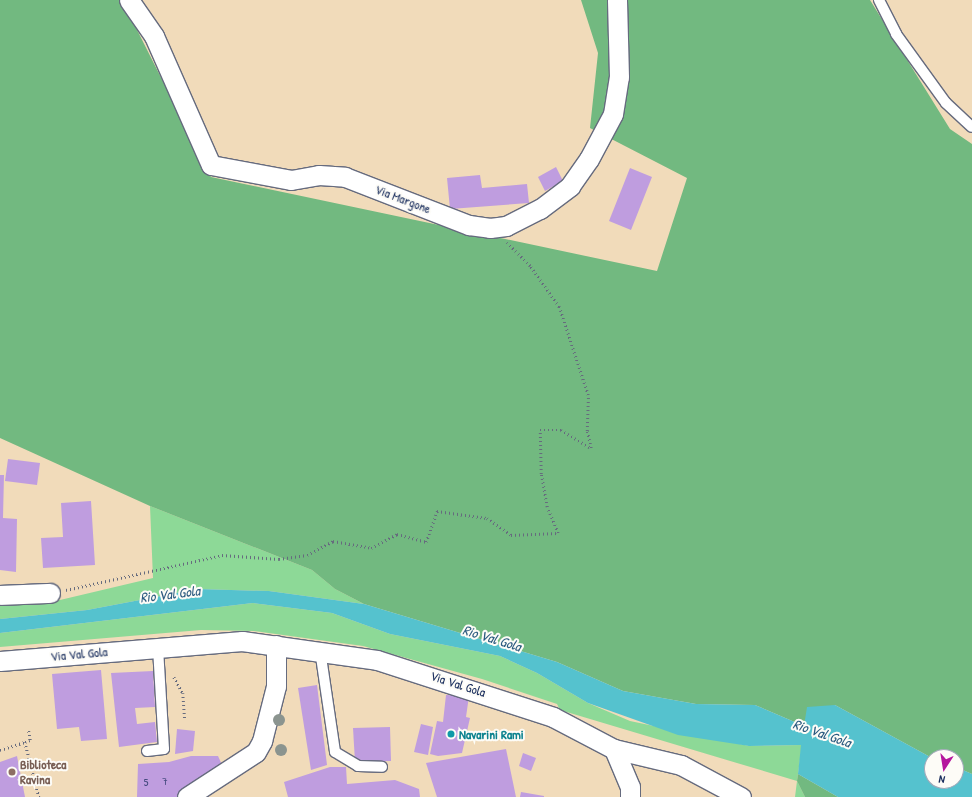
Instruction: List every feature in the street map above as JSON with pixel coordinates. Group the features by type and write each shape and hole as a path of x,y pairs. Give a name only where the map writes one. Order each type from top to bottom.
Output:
{"street":[{"name":"Via Margone","path":"129,0 154,36 211,165 290,180 319,175 345,177 469,225 506,226 540,209 570,186 590,159 613,114 619,77 617,0"},
{"path":"0,595 50,593"},
{"name":"Via Val Gola","path":"0,660 242,641 320,650 377,660 488,693 553,716 614,748 681,765 741,797"},
{"path":"187,797 256,752 262,741 276,686 276,645"},
{"path":"614,748 630,787 630,797"}],"lane":[{"path":"879,0 896,34 946,103 972,127"},
{"path":"147,751 164,749 158,647"},
{"path":"320,650 335,752 358,766 382,767"}],"path":[{"path":"50,593 222,555 279,559 307,555 333,541 371,548 397,534 426,542 437,511 487,518 511,535 558,533 547,508 541,474 540,430 561,430 591,448 587,431 588,395 559,307 530,266 507,244 506,226"},
{"path":"0,750 30,740 28,729"},
{"path":"24,742 39,797"}],"green space":[{"path":"0,0 122,0 211,177 657,271 687,178 590,128 598,53 581,0 870,0 950,129 972,144 972,774 964,770 964,749 924,749 924,754 835,705 804,726 755,705 696,704 623,691 557,662 364,604 335,589 312,570 150,506 0,438"},
{"path":"150,506 312,570 335,589 364,604 269,591 198,589 87,610 0,619 0,606 60,600 153,578"},
{"path":"253,603 332,613 390,634 500,656 537,673 588,703 630,721 749,746 802,745 797,781 560,710 557,704 482,679 363,646 254,631 201,630 0,647 0,633"},
{"path":"798,774 838,797 805,797 797,781"},
{"path":"797,781 805,797 795,797"}],"water":[{"name":"Rio Val Gola","path":"198,589 269,591 364,604 557,662 623,691 696,704 755,705 804,726 807,707 835,705 924,754 924,789 964,789 964,770 972,774 972,797 838,797 798,774 801,745 749,746 678,735 588,703 537,673 500,656 390,634 332,613 253,603 0,633 0,619 87,610"}],"building":[{"path":"556,167 563,181 545,191 538,177"},
{"path":"630,168 652,177 631,230 609,221"},
{"path":"480,175 482,188 527,184 529,203 450,209 447,178"},
{"path":"8,459 40,463 37,485 5,481"},
{"path":"0,475 4,475 3,518 17,519 16,572 0,570"},
{"path":"91,501 95,565 43,568 41,538 63,537 61,503"},
{"path":"101,670 107,739 81,741 79,727 57,729 52,674"},
{"path":"153,671 155,707 135,708 137,724 155,722 157,742 119,747 111,673"},
{"path":"317,685 327,765 311,770 298,688"},
{"name":"Navarini Rami","path":"446,695 469,696 466,717 470,718 462,753 438,756 430,754 437,721 443,722"},
{"path":"421,724 433,727 428,755 414,752"},
{"path":"390,727 391,761 355,762 353,728"},
{"path":"177,729 195,731 193,751 175,754"},
{"path":"506,749 516,797 437,797 426,763"},
{"path":"523,753 536,758 531,771 519,766"},
{"path":"17,756 25,797 0,797 0,762"},
{"path":"191,756 218,756 223,767 178,797 137,797 138,764 169,762"},
{"path":"330,767 346,767 347,784 395,780 419,789 420,797 288,797 284,782"},
{"path":"521,792 544,796 544,797 520,797"}],"place":[{"name":"Navarini Rami","path":"451,734"},
{"name":"Biblioteca Ravina","path":"12,772"}]}
